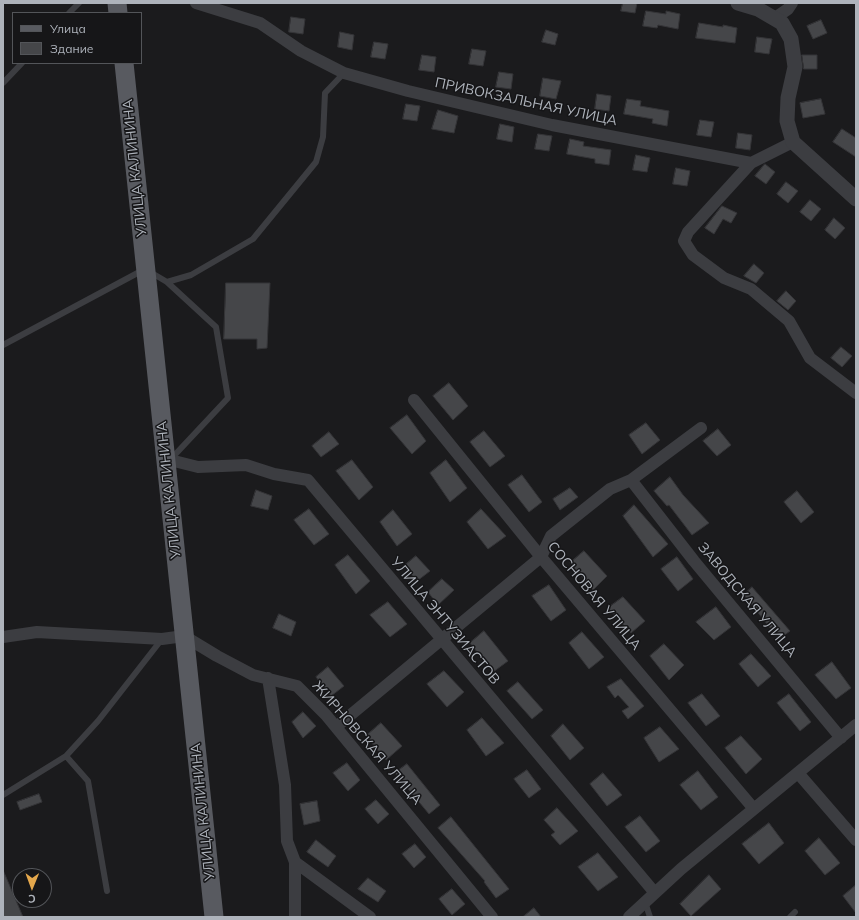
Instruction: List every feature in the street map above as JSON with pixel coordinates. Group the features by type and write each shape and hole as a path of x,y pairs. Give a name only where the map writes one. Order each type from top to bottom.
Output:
{"main road":[{"name":"УЛИЦА КАЛИНИНА","path":"124,64 145,269 168,458 184,636 214,917"}],"street":[{"name":"ПРИВОКЗАЛЬНАЯ УЛИЦА","path":"196,3 260,23 301,51 344,73 408,91 552,125 751,163"},
{"path":"738,3 758,9 782,23 791,39 795,67 788,98 787,120 793,142 856,199"},
{"path":"775,18 788,9 792,3"},
{"path":"793,142 751,163 688,232 684,241 693,255 724,278 751,289 789,321 810,358 856,393"},
{"name":"СОСНОВАЯ УЛИЦА","path":"414,400 541,557 754,808"},
{"path":"336,727 541,557 551,536 610,489 631,480 701,428"},
{"name":"УЛИЦА ЭНТУЗИАСТОВ","path":"168,458 198,467 246,465 274,474 308,480 654,894"},
{"name":"ЗАВОДСКАЯ УЛИЦА","path":"631,480 694,561 841,738"},
{"path":"3,637 37,632 162,639 184,636"},
{"name":"ЖИРНОВСКАЯ УЛИЦА","path":"184,636 216,656 253,674 297,686 336,727 492,917"},
{"path":"268,678 285,785 287,841 295,862 295,917"},
{"path":"629,917 681,869 856,725"},
{"path":"798,773 856,840"},
{"path":"295,862 370,917"}],"lane":[{"path":"70,12 79,3"},
{"path":"3,83 21,64"},
{"path":"167,282 191,274 253,239 316,162 323,137 325,93 344,73"},
{"path":"3,345 145,269 167,282 216,327 228,398 168,458"},
{"path":"3,795 66,756 98,720 162,639"},
{"path":"66,756 88,780 107,891"},
{"path":"645,902 650,917"},
{"path":"790,917 795,912"}],"building":[{"path":"623,3 637,3 635,13 621,11"},
{"path":"646,11 666,14 666,11 680,14 678,29 658,25 657,28 643,26"},
{"path":"291,17 305,19 303,34 289,32"},
{"path":"821,20 827,33 813,39 807,26"},
{"path":"699,23 737,28 735,43 696,38"},
{"path":"546,30 558,34 555,45 542,42"},
{"path":"340,32 354,35 352,50 338,47"},
{"path":"757,37 772,39 769,54 755,52"},
{"path":"374,42 388,44 385,59 371,57"},
{"path":"472,49 486,51 483,66 469,64"},
{"path":"422,55 436,57 434,72 419,70"},
{"path":"802,55 817,55 817,69 804,69"},
{"path":"499,72 513,74 511,89 496,87"},
{"path":"543,78 561,81 556,99 540,96"},
{"path":"597,94 611,96 609,111 595,109"},
{"path":"627,99 641,101 640,106 669,111 667,126 652,123 653,119 624,114"},
{"path":"821,99 825,114 803,118 800,103"},
{"path":"406,104 420,106 417,121 403,119"},
{"path":"438,110 458,116 454,133 432,129"},
{"path":"700,120 714,122 711,137 697,135"},
{"path":"500,124 514,127 512,142 497,139"},
{"path":"842,129 856,138 856,157 833,142"},
{"path":"738,133 752,135 750,150 736,148"},
{"path":"538,134 552,136 549,151 535,149"},
{"path":"570,139 584,142 583,146 611,150 609,165 595,163 595,159 567,154"},
{"path":"636,155 650,158 647,172 633,170"},
{"path":"765,164 775,172 766,184 755,176"},
{"path":"676,168 690,171 687,186 673,184"},
{"path":"786,182 798,191 788,203 777,194"},
{"path":"810,200 821,209 811,221 800,212"},
{"path":"722,206 737,213 731,223 723,219 714,234 705,228"},
{"path":"834,218 845,228 835,239 825,230"},
{"path":"754,264 764,273 756,283 744,276"},
{"path":"226,283 270,283 267,348 257,349 257,339 224,339"},
{"path":"786,291 796,301 788,310 777,301"},
{"path":"841,347 852,356 842,367 831,358"},
{"path":"449,383 468,406 453,420 433,396"},
{"path":"407,415 426,441 412,454 390,428"},
{"path":"646,423 660,440 642,454 629,435"},
{"path":"718,429 731,445 717,456 703,441"},
{"path":"484,431 505,456 490,467 470,442"},
{"path":"329,432 339,444 321,457 312,446"},
{"path":"352,460 373,487 359,500 336,471"},
{"path":"446,460 467,488 450,502 430,473"},
{"path":"522,475 542,502 529,512 508,485"},
{"path":"670,477 683,495 709,523 692,535 669,505 667,506 654,491"},
{"path":"570,488 578,497 560,510 553,499"},
{"path":"256,490 272,496 268,510 251,506"},
{"path":"797,491 814,512 801,523 784,502"},
{"path":"634,505 668,544 653,557 623,516"},
{"path":"309,509 329,534 314,545 294,520"},
{"path":"481,509 506,536 488,549 467,522"},
{"path":"393,510 412,534 397,546 380,522"},
{"path":"584,551 607,576 593,590 570,563"},
{"path":"348,555 370,581 356,594 335,565"},
{"path":"416,556 430,571 417,581 404,566"},
{"path":"677,557 693,579 678,591 661,569"},
{"path":"442,579 454,590 438,605 428,592"},
{"path":"549,585 566,610 551,621 532,596"},
{"path":"752,587 790,631 779,639 744,595"},
{"path":"623,597 645,621 631,633 608,608"},
{"path":"388,602 407,624 390,637 370,615"},
{"path":"716,607 731,627 714,640 696,622"},
{"path":"279,614 296,622 291,636 273,628"},
{"path":"484,631 508,661 493,672 470,643"},
{"path":"582,632 604,657 589,669 569,643"},
{"path":"664,644 684,665 669,680 650,656"},
{"path":"751,654 771,676 758,687 739,664"},
{"path":"832,662 851,688 836,699 815,675"},
{"path":"328,667 344,686 331,696 316,677"},
{"path":"444,671 464,692 447,707 427,684"},
{"path":"621,679 644,706 628,719 622,711 629,707 618,695 615,698 607,687"},
{"path":"518,682 543,710 532,719 507,691"},
{"path":"702,694 720,716 706,726 688,703"},
{"path":"789,694 811,722 800,731 777,703"},
{"path":"303,712 316,726 303,738 292,722"},
{"path":"482,718 504,743 486,756 467,730"},
{"path":"381,723 402,746 386,760 366,736"},
{"path":"563,724 584,748 570,760 551,736"},
{"path":"660,727 679,749 659,762 644,738"},
{"path":"741,736 762,759 746,774 725,748"},
{"path":"347,763 360,780 348,791 333,773"},
{"path":"407,764 440,805 429,814 395,773"},
{"path":"527,770 541,789 529,798 514,779"},
{"path":"698,771 718,797 701,810 680,785"},
{"path":"603,773 622,795 607,806 590,784"},
{"path":"39,794 42,802 20,810 17,802"},
{"path":"376,800 389,814 378,824 365,809"},
{"path":"317,801 320,821 304,825 300,804"},
{"path":"557,808 578,831 560,845 551,835 555,832 544,820"},
{"path":"640,816 660,841 646,852 625,827"},
{"path":"451,817 509,889 496,898 484,882 485,881 438,828"},
{"path":"769,823 784,843 759,864 742,844"},
{"path":"819,838 840,863 825,875 805,851"},
{"path":"316,840 336,856 328,867 307,852"},
{"path":"415,844 426,857 414,868 402,854"},
{"path":"598,853 618,877 598,891 578,867"},
{"path":"3,870 12,891 12,908 19,908 23,917 3,917"},
{"path":"709,875 721,889 691,916 680,904"},
{"path":"368,878 386,891 378,902 358,889"},
{"path":"856,885 856,913 843,896"},
{"path":"452,889 465,904 452,915 439,899"},
{"path":"534,908 541,917 523,917"}]}
